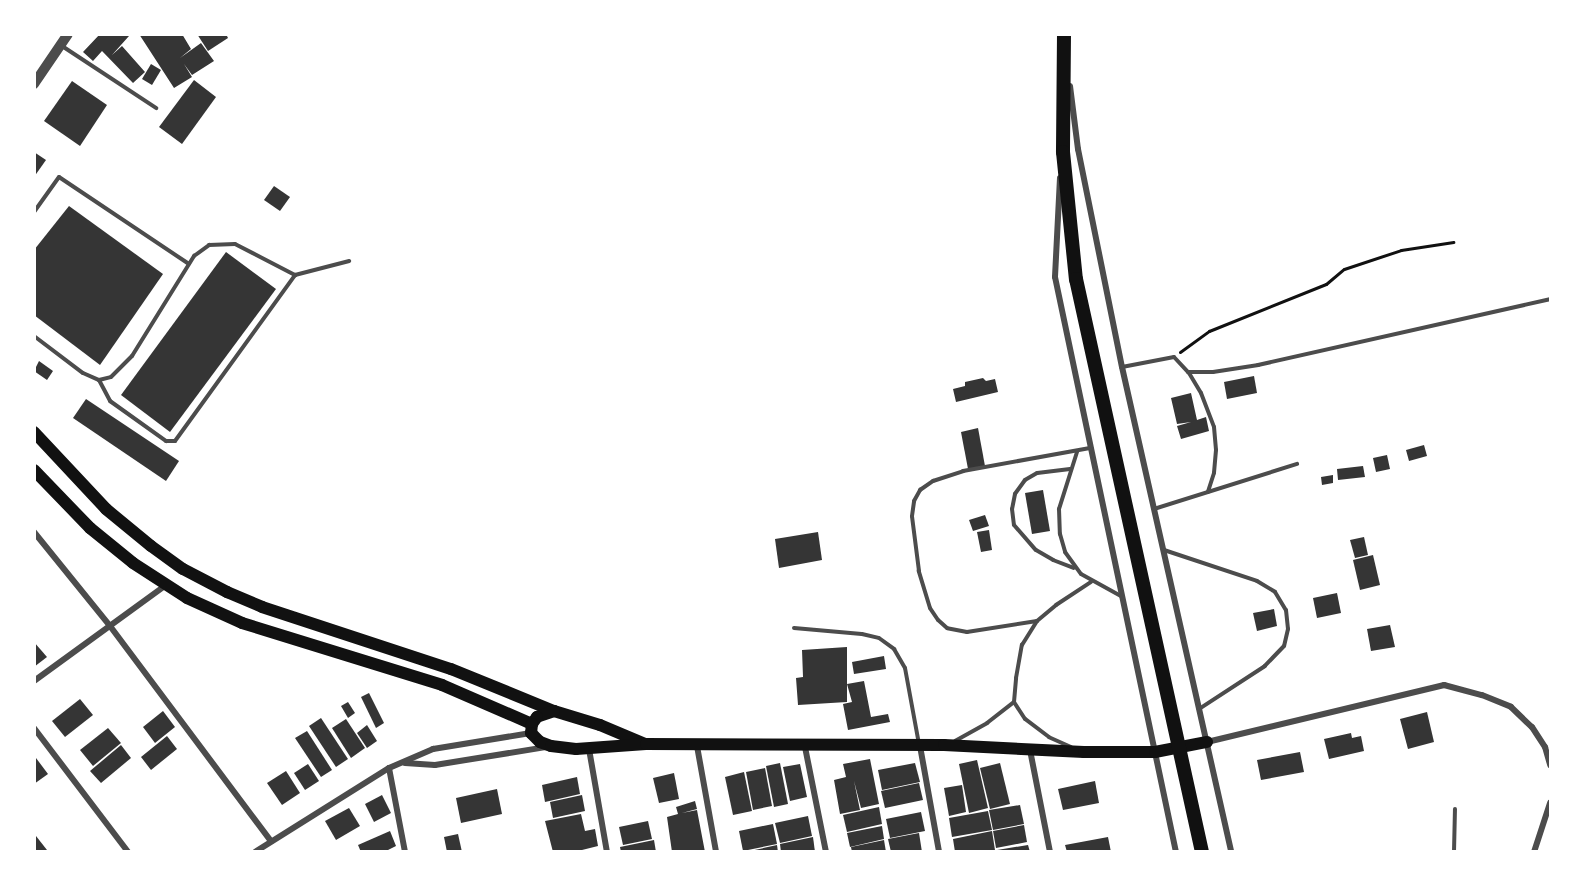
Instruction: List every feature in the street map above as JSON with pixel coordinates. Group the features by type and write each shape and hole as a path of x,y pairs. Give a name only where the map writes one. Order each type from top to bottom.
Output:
{"highway":[{"path":"1064,37 1067,112 1064,152 1077,279 1202,852"}],"main road":[{"path":"34,432 106,509 183,568 262,607 451,669 554,711 600,725 646,744"},
{"path":"34,470 90,528 133,563 187,598 242,623 442,685 532,728 540,742 551,746 589,749 646,744 805,747 944,745 1084,752 1155,752 1206,742"},
{"path":"532,728 543,713 554,711"}],"street":[{"path":"1067,112 1055,278 1176,852"},
{"path":"34,532 110,626 271,841"},
{"path":"1166,561 1206,742 1444,685 1482,695 1511,707 1532,727 1545,747 1551,765"},
{"path":"34,681 166,585"},
{"path":"34,728 128,852"},
{"path":"255,852 389,768 405,764 433,749 532,728"},
{"path":"405,764 435,765 551,746"},
{"path":"697,746 717,852"},
{"path":"920,746 939,852"},
{"path":"805,747 826,852"},
{"path":"589,749 607,852"},
{"path":"1030,750 1050,852"},
{"path":"389,768 405,852"},
{"path":"1534,852 1551,803"}],"lane":[{"path":"34,84 68,34"},
{"path":"61,45 156,108"},
{"path":"1067,112 1231,852"},
{"path":"34,212 59,177 189,264"},
{"path":"99,380 111,376 132,356 194,256 209,245 235,244 295,276"},
{"path":"34,336 83,373 99,380 110,401 166,441 175,441 295,276 349,261"},
{"path":"1188,372 1213,372 1258,365 1551,298"},
{"path":"1122,367 1174,357 1188,372 1201,393 1214,427 1216,450 1214,473 1208,492"},
{"path":"1038,621 967,633 946,627 938,620 930,608 919,571 912,516 914,501 920,490 933,481 963,471 1090,448"},
{"path":"1074,568 1065,552 1060,534 1059,509 1077,451"},
{"path":"1155,509 1297,464"},
{"path":"1070,469 1037,473 1025,480 1015,494 1012,509 1014,525 1036,550 1074,568 1091,582 1121,596"},
{"path":"1164,549 1257,581 1275,592 1286,610 1288,629 1284,646 1265,666 1199,709"},
{"path":"944,745 968,735 1014,702 1022,645 1038,621 1056,605 1091,582"},
{"path":"794,628 862,634 879,638 894,649 905,668 920,746"},
{"path":"1014,702 1035,728 1084,752"},
{"path":"1454,852 1455,809"}],"path":[{"path":"1174,357 1209,331 1326,284 1344,269 1401,250 1453,242"}],"building":[{"path":"100,34 129,36 112,55 122,46 145,72 133,83 102,51 93,61 83,52"},
{"path":"139,34 182,34 191,49 180,58 201,43 214,61 192,75 184,64 192,77 174,88"},
{"path":"197,34 226,34 228,38 208,51"},
{"path":"151,64 161,70 152,85 142,79"},
{"path":"194,80 216,97 182,144 159,127"},
{"path":"72,81 107,105 80,146 44,121"},
{"path":"34,152 46,160 34,177"},
{"path":"274,186 290,197 280,211 264,200"},
{"path":"69,206 163,274 100,365 34,315 34,250"},
{"path":"226,252 276,289 170,432 121,395"},
{"path":"39,361 53,371 47,380 34,371"},
{"path":"1254,376 1257,393 1227,399 1224,382"},
{"path":"983,378 986,381 995,379 998,392 956,402 953,389 965,386 965,382"},
{"path":"1191,393 1197,420 1206,417 1209,431 1181,439 1177,426 1191,422 1177,424 1171,398"},
{"path":"86,399 179,461 166,481 73,418"},
{"path":"978,428 985,466 968,469 961,432"},
{"path":"1424,445 1427,456 1409,461 1406,450"},
{"path":"1387,455 1390,469 1376,472 1373,458"},
{"path":"1363,466 1365,477 1338,480 1337,469"},
{"path":"1333,475 1333,483 1322,485 1321,477"},
{"path":"1043,490 1050,531 1032,534 1025,493"},
{"path":"985,515 989,526 973,531 969,520"},
{"path":"989,530 992,550 981,552 977,532"},
{"path":"818,532 822,560 779,568 775,539"},
{"path":"1364,537 1368,555 1355,558 1350,540"},
{"path":"1373,555 1380,585 1360,590 1353,560"},
{"path":"1337,593 1341,613 1317,618 1313,598"},
{"path":"1274,609 1277,626 1257,631 1253,613"},
{"path":"1390,625 1395,647 1371,651 1367,629"},
{"path":"34,642 47,657 34,667"},
{"path":"847,647 847,702 798,705 796,678 803,677 802,650"},
{"path":"884,656 886,669 854,674 852,662"},
{"path":"864,681 871,717 888,714 890,722 848,730 843,704 852,702 847,684"},
{"path":"369,693 384,723 376,728 361,697"},
{"path":"80,699 93,715 65,737 52,721"},
{"path":"348,702 355,713 348,718 341,706"},
{"path":"163,711 175,727 155,743 143,727"},
{"path":"1427,712 1434,742 1408,749 1400,719"},
{"path":"321,718 348,759 336,767 309,726"},
{"path":"346,719 365,748 351,758 332,728"},
{"path":"367,725 377,741 367,748 357,733"},
{"path":"108,728 121,743 93,766 80,750"},
{"path":"307,731 332,770 321,777 295,738"},
{"path":"1351,733 1352,738 1361,736 1364,751 1329,759 1324,739"},
{"path":"167,736 177,749 151,770 141,757"},
{"path":"121,745 131,758 101,783 90,771"},
{"path":"1300,752 1304,772 1261,780 1257,760"},
{"path":"36,758 48,774 34,784 34,759"},
{"path":"870,759 879,804 861,808 854,781 860,810 840,814 834,780 846,777 843,764"},
{"path":"977,760 988,808 969,813 959,764"},
{"path":"780,763 788,804 774,807 766,766"},
{"path":"915,763 920,782 882,790 878,770"},
{"path":"1000,763 1010,804 990,809 980,768"},
{"path":"308,764 319,781 305,790 294,773"},
{"path":"800,764 807,797 790,801 783,767"},
{"path":"765,768 772,806 753,810 746,772"},
{"path":"286,771 300,793 282,805 267,783"},
{"path":"744,772 752,811 733,815 725,777"},
{"path":"674,773 679,799 659,803 653,778"},
{"path":"577,777 580,794 545,802 542,785"},
{"path":"1095,781 1099,803 1063,810 1058,789"},
{"path":"919,783 923,800 885,808 881,791"},
{"path":"962,785 966,812 949,816 944,788"},
{"path":"497,789 502,814 461,823 456,798"},
{"path":"382,795 391,813 374,822 365,804"},
{"path":"582,795 585,811 553,818 550,802"},
{"path":"695,801 697,809 682,813 697,810 705,852 672,852 667,817 678,814 676,807"},
{"path":"1020,805 1024,824 993,830 989,810"},
{"path":"879,807 882,824 847,832 843,815"},
{"path":"349,808 360,826 336,840 325,821"},
{"path":"988,811 992,830 952,837 949,818"},
{"path":"921,812 925,831 890,838 886,819"},
{"path":"581,814 585,831 595,829 598,846 574,852 553,852 545,821"},
{"path":"808,816 812,836 780,843 775,823"},
{"path":"648,821 652,839 623,845 619,827"},
{"path":"773,824 777,844 743,851 739,831"},
{"path":"1024,825 1027,842 996,848 993,831"},
{"path":"882,826 884,839 850,847 847,833"},
{"path":"390,831 396,846 384,852 361,852 358,845"},
{"path":"992,831 995,850 955,852 953,839"},
{"path":"919,833 922,852 891,852 888,839"},
{"path":"458,834 462,852 447,852 444,837"},
{"path":"36,836 47,850 45,852 34,852"},
{"path":"813,837 815,852 781,852 780,844"},
{"path":"1108,837 1111,852 1067,852 1065,845"},
{"path":"654,840 656,852 621,852 620,847"},
{"path":"884,840 886,852 852,852 851,847"},
{"path":"777,845 778,852 750,852 750,851"},
{"path":"1028,845 1030,852 997,852 997,850"}]}
